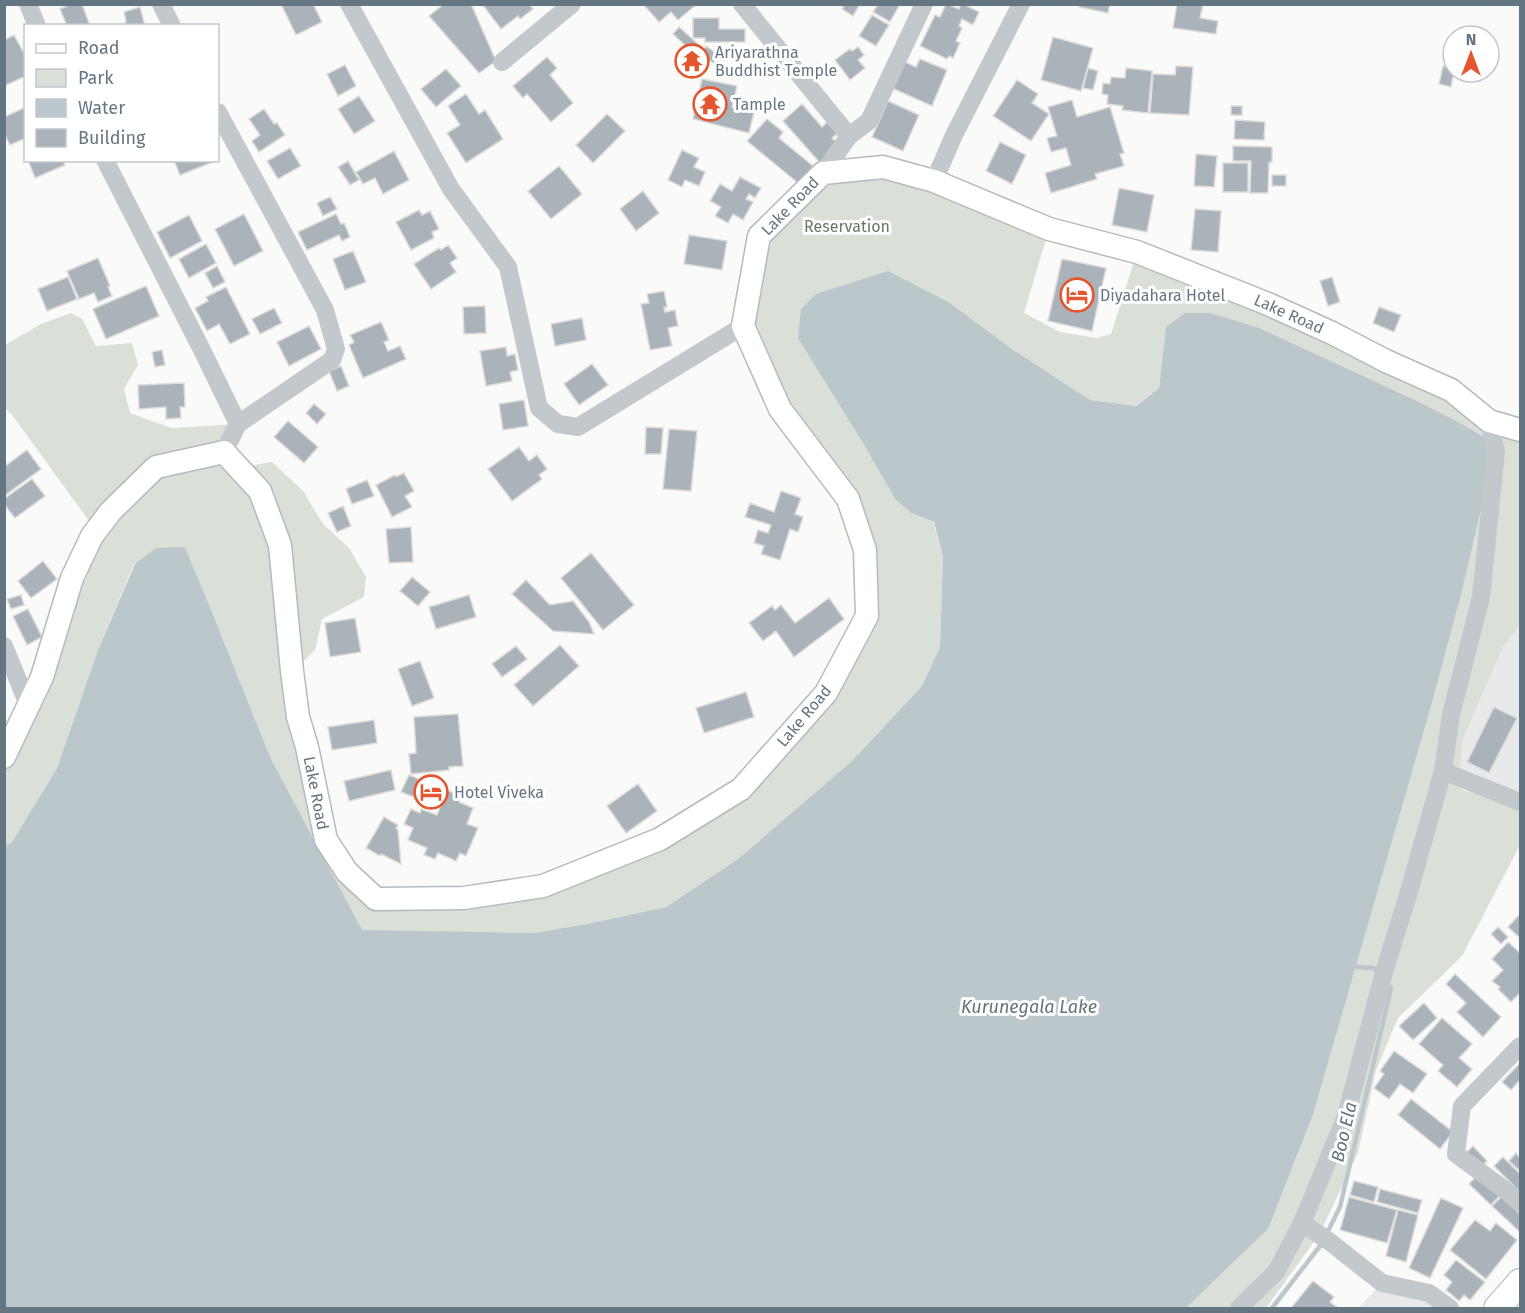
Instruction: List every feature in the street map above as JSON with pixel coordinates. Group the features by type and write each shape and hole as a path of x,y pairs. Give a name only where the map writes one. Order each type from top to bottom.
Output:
{"highway":[{"path":"1497,1308 1521,1282"}],"main road":[{"name":"Lake Road","path":"224,452 260,491 280,545 298,717 307,747 326,840 347,872 376,899 464,898 543,886 660,840 741,789 826,693 867,616 865,550 848,499 780,409 743,326 759,236 823,173 883,167 934,181 1049,229 1137,252 1268,304 1332,333 1450,390 1489,421 1521,430"},
{"path":"4,757 42,676 72,578 92,536 111,511 156,467 224,452"}],"street":[{"path":"28,4 36,24"},
{"path":"161,4 171,24"},
{"path":"502,62 572,4"},
{"path":"742,4 849,136"},
{"path":"934,181 954,135 1021,4"},
{"path":"823,173 849,136 869,121 923,5"},
{"path":"354,6 451,189 508,267 539,408 558,424 578,427 743,326"},
{"path":"219,114 325,310 336,349 332,360 238,424 224,452"},
{"path":"106,162 238,424"},
{"path":"1239,1308 1276,1272 1302,1223 1346,1116 1443,771 1451,715 1481,597 1497,452 1489,421"},
{"path":"4,646 29,706"},
{"path":"1443,771 1521,802"},
{"path":"1521,1046 1462,1106 1456,1154 1521,1203"},
{"path":"1302,1223 1382,1283 1429,1293 1450,1308"}],"shaded area":[{"path":"1520,625 1520,792 1459,779 1463,739 1503,647"},
{"path":"1382,1283 1450,1308 1358,1308"}],"green space":[{"name":"Reservation","path":"883,167 1049,229 1024,313 1060,332 1097,338 1111,334 1137,252 1520,430 1520,625 1503,647 1463,739 1459,779 1463,790 1520,805 1520,845 1462,956 1398,1018 1376,1070 1358,1153 1319,1235 1266,1308 1186,1308 1268,1229 1313,1115 1430,710 1496,452 1484,437 1462,424 1259,328 1166,327 1159,388 1135,406 1090,400 1012,349 950,303 863,443 895,499 911,513 933,522 943,557 940,647 922,686 852,761 738,859 666,907 534,933 362,931 271,759 185,547 134,564 98,650 57,768 12,842 5,847 4,757 94,528 5,408 5,345 41,324 71,313 82,319 96,346 132,343 138,365 124,389 130,413 171,428 238,424 225,452 242,467 272,462 303,491 323,524 349,548 366,577 364,597 322,619 315,650 292,672 326,840 376,899 543,886 741,789 826,693 867,616 848,499 780,409 743,326 759,236 823,173"}],"water":[{"name":"Kurunegala Lake","path":"888,271 950,303 1012,349 1090,400 1136,406 1159,388 1166,327 1185,313 1210,313 1259,328 1421,403 1484,437 1490,458 1488,480 1430,710 1313,1115 1268,1229 1186,1308 5,1308 4,847 12,842 57,768 98,650 135,564 156,548 185,547 271,759 362,930 534,933 666,907 738,859 852,761 922,686 940,647 943,557 934,522 911,513 895,499 798,338 801,309 816,294"}],"building":[{"path":"71,4 82,4 89,24 66,24 60,9"},
{"path":"281,4 313,4 322,22 296,35"},
{"path":"444,4 471,4 496,61 479,73 429,16"},
{"path":"482,4 529,4 533,9 520,19 518,16 501,29"},
{"path":"697,4 678,20 671,12 659,22 644,5"},
{"path":"845,4 860,4 853,16 842,9"},
{"path":"878,4 900,4 890,22 873,12"},
{"path":"946,4 959,9 963,4 979,12 973,25 962,19 959,26 962,28 956,41 960,43 953,58 949,56 947,59 920,46 935,15 940,17"},
{"path":"1080,4 1110,4 1108,13 1079,7"},
{"path":"1177,4 1203,4 1200,18 1218,21 1216,34 1173,28"},
{"path":"140,7 144,24 125,24 124,12"},
{"path":"872,15 889,25 876,46 859,36"},
{"path":"693,18 719,18 719,29 745,29 745,42 705,42 705,38 693,38"},
{"path":"679,27 698,44 691,51 673,34"},
{"path":"14,35 24,53 24,77 4,86 4,40"},
{"path":"1053,37 1093,48 1081,91 1041,80"},
{"path":"706,46 720,56 715,64 701,54"},
{"path":"858,47 864,55 858,60 865,68 850,80 835,60 850,49 852,51"},
{"path":"547,57 557,68 550,75 573,103 551,122 527,94 523,98 513,86"},
{"path":"920,59 947,70 932,106 892,88 903,61 916,67"},
{"path":"345,65 356,86 338,96 327,74"},
{"path":"1176,66 1193,67 1189,115 1150,113 1153,74 1175,75"},
{"path":"1088,68 1098,71 1093,90 1083,88"},
{"path":"1126,68 1152,71 1148,113 1122,110 1123,106 1107,104 1108,95 1102,94 1103,83 1110,84 1111,77 1125,78"},
{"path":"446,69 461,86 436,107 421,89"},
{"path":"1441,75 1441,84 1452,84 1451,87 1439,84"},
{"path":"702,79 737,86 732,107 754,112 749,133 693,119"},
{"path":"1017,80 1038,94 1032,103 1049,114 1031,141 993,116"},
{"path":"466,94 479,114 485,110 503,139 466,163 447,133 460,125 448,106"},
{"path":"359,96 375,121 354,134 338,109"},
{"path":"1072,100 1077,117 1110,107 1124,153 1120,154 1124,166 1095,174 1097,179 1051,193 1045,173 1071,165 1066,148 1051,152 1047,138 1057,136 1048,107"},
{"path":"888,101 919,115 903,151 872,137"},
{"path":"802,104 822,127 830,120 840,131 832,138 840,146 821,164 783,121"},
{"path":"1231,106 1242,106 1242,115 1231,115"},
{"path":"24,108 24,139 10,145 4,133 4,117"},
{"path":"264,109 285,135 259,152 252,141 260,135 249,119"},
{"path":"607,114 625,131 593,163 576,145"},
{"path":"767,119 783,132 779,138 813,166 798,183 747,141"},
{"path":"1235,120 1265,122 1264,140 1234,139"},
{"path":"1000,142 1026,155 1012,184 986,171"},
{"path":"1233,146 1272,147 1268,193 1250,193 1251,161 1233,161"},
{"path":"290,148 301,166 278,179 267,161"},
{"path":"682,150 699,158 694,167 705,172 699,186 685,180 682,187 668,180"},
{"path":"394,151 409,180 383,194 375,178 363,184 356,172"},
{"path":"1196,154 1217,156 1214,187 1194,186"},
{"path":"348,161 359,180 350,185 338,167"},
{"path":"29,162 64,162 65,165 35,178"},
{"path":"175,162 213,162 180,175"},
{"path":"1223,163 1248,163 1248,192 1223,192"},
{"path":"559,166 582,194 551,219 528,191"},
{"path":"1272,175 1286,175 1286,186 1272,186"},
{"path":"740,177 761,188 755,198 749,194 746,199 753,202 743,220 733,214 728,223 715,216 721,207 710,201 720,184 732,191"},
{"path":"1119,188 1154,195 1147,232 1112,225"},
{"path":"643,191 659,213 636,231 620,209"},
{"path":"330,197 337,209 323,216 317,203"},
{"path":"1195,209 1221,211 1218,252 1191,250"},
{"path":"419,210 422,215 430,211 439,229 432,232 434,238 411,250 396,222"},
{"path":"244,214 263,251 234,266 215,229"},
{"path":"336,214 341,224 344,223 350,237 342,241 339,235 307,250 298,232"},
{"path":"189,215 202,241 170,258 157,232"},
{"path":"689,235 727,241 722,270 684,264"},
{"path":"206,244 216,263 189,278 179,259"},
{"path":"448,245 457,258 450,263 456,272 431,289 414,264"},
{"path":"353,251 366,282 345,290 333,259"},
{"path":"98,258 112,296 98,302 94,293 79,299 67,271"},
{"name":"Diyadahara Hotel","path":"1062,259 1106,268 1092,331 1048,321"},
{"path":"217,266 225,282 213,288 205,273"},
{"path":"68,277 77,299 47,311 38,289"},
{"path":"1332,277 1340,302 1328,306 1320,281"},
{"path":"146,286 159,316 106,339 93,309"},
{"path":"226,287 250,334 230,344 219,324 207,331 195,308 208,301 206,297"},
{"path":"664,291 667,307 664,307 665,312 675,310 678,326 668,328 672,346 650,350 641,304 649,303 647,294"},
{"path":"485,306 486,333 464,334 463,307"},
{"path":"1379,307 1401,315 1394,332 1373,323"},
{"path":"274,308 282,323 260,334 252,319"},
{"path":"582,318 586,340 555,346 551,324"},
{"path":"381,322 389,340 384,342 388,351 400,346 406,359 363,378 349,345 354,342 350,335"},
{"path":"309,326 321,349 289,366 277,342"},
{"path":"506,347 507,356 515,354 518,370 510,372 512,381 486,386 480,351"},
{"path":"162,350 165,365 155,367 152,352"},
{"path":"592,364 608,385 579,405 564,384"},
{"path":"341,366 349,386 337,391 329,371"},
{"path":"184,383 185,407 180,407 181,418 166,419 166,407 139,409 138,385"},
{"path":"524,400 528,426 503,430 499,404"},
{"path":"314,404 326,414 317,424 306,413"},
{"path":"288,421 318,447 304,463 274,437"},
{"path":"646,427 663,428 661,454 645,454"},
{"path":"669,429 697,431 691,491 663,489"},
{"path":"519,447 529,461 537,455 547,469 539,475 542,479 512,501 488,469"},
{"path":"27,450 41,469 4,496 4,467"},
{"path":"404,473 414,491 405,496 412,507 392,517 376,485"},
{"path":"32,479 45,496 15,518 4,504 4,499"},
{"path":"367,480 374,496 352,504 346,489"},
{"path":"781,491 801,498 795,514 803,517 798,532 790,529 780,560 761,554 764,546 754,543 758,530 768,533 771,525 745,517 750,503 774,512"},
{"path":"343,506 351,526 337,532 328,513"},
{"path":"411,527 413,562 389,563 386,529"},
{"path":"591,553 634,605 603,630 561,578"},
{"path":"43,561 57,579 31,598 18,581"},
{"path":"412,577 430,592 418,606 400,591"},
{"path":"526,580 550,605 573,601 589,622 594,634 553,631 512,594"},
{"path":"21,595 24,605 11,609 7,599"},
{"path":"469,595 476,617 436,629 429,607"},
{"path":"829,598 844,619 794,657 776,631 763,641 749,623 772,606 775,610 781,605 795,623"},
{"path":"28,609 42,637 27,645 13,616"},
{"path":"355,618 361,652 330,657 325,623"},
{"path":"560,645 579,666 533,706 514,685"},
{"path":"516,646 527,659 502,677 492,664"},
{"path":"420,661 434,698 412,706 398,669"},
{"path":"746,692 754,717 704,733 696,708"},
{"path":"1494,707 1517,718 1489,773 1467,762"},
{"path":"458,714 463,766 449,767 449,770 411,774 409,754 416,753 414,717"},
{"path":"374,720 377,743 332,750 328,727"},
{"path":"391,770 395,790 349,801 344,781"},
{"path":"409,775 462,796 459,802 473,808 467,824 478,828 466,856 460,853 456,861 438,853 435,859 424,855 427,848 408,840 413,828 404,824 411,809 420,813 421,809 437,815 440,807 401,792"},
{"path":"638,784 657,811 626,833 607,806"},
{"path":"384,817 398,825 396,828 401,864 366,848"},
{"path":"1520,914 1520,938 1508,927"},
{"path":"1498,927 1508,937 1501,944 1491,934"},
{"path":"1508,942 1520,951 1520,993 1511,1002 1498,989 1500,987 1492,981 1503,970 1492,959"},
{"path":"1455,974 1501,1017 1483,1037 1457,1012 1466,1003 1446,984"},
{"path":"1424,1003 1437,1018 1413,1040 1399,1026"},
{"path":"1442,1018 1472,1044 1459,1058 1472,1069 1457,1087 1438,1071 1443,1065 1419,1044"},
{"path":"1394,1051 1427,1074 1413,1093 1400,1084 1389,1099 1374,1088 1384,1074 1380,1071"},
{"path":"1520,1063 1520,1080 1511,1090 1502,1082"},
{"path":"1411,1099 1453,1132 1440,1149 1398,1115"},
{"path":"1473,1146 1487,1161 1480,1168 1466,1153"},
{"path":"1516,1153 1520,1158 1520,1171 1509,1161"},
{"path":"1503,1157 1520,1174 1520,1192 1494,1166"},
{"path":"1479,1173 1501,1194 1491,1205 1469,1184"},
{"path":"1354,1181 1378,1187 1374,1202 1350,1195"},
{"path":"1380,1189 1422,1200 1418,1213 1377,1202"},
{"path":"1502,1196 1520,1214 1520,1232 1492,1206"},
{"path":"1349,1197 1397,1210 1387,1243 1340,1230"},
{"path":"1441,1198 1463,1208 1430,1278 1409,1268"},
{"path":"1398,1210 1418,1215 1406,1262 1386,1256"},
{"path":"1475,1220 1490,1231 1496,1223 1517,1240 1486,1279 1450,1250"},
{"path":"1456,1260 1485,1282 1470,1300 1464,1295 1459,1301 1446,1290 1452,1282 1444,1275"},
{"path":"1313,1281 1334,1297 1330,1302 1338,1308 1291,1308"}],"waterway":[{"name":"Boo Ela","path":"1356,967 1374,968 1378,972"},
{"name":"Boo Ela","path":"1326,1235 1340,1207 1391,988 1387,984"},
{"name":"Boo Ela","path":"1272,1308 1323,1242"}],"place":[{"name":"Ariyarathna Buddhist Temple","path":"692,61"},
{"name":"Tample","path":"710,104"},
{"name":"Diyadahara Hotel","path":"1077,295"},
{"name":"Hotel Viveka","path":"431,792"}]}
